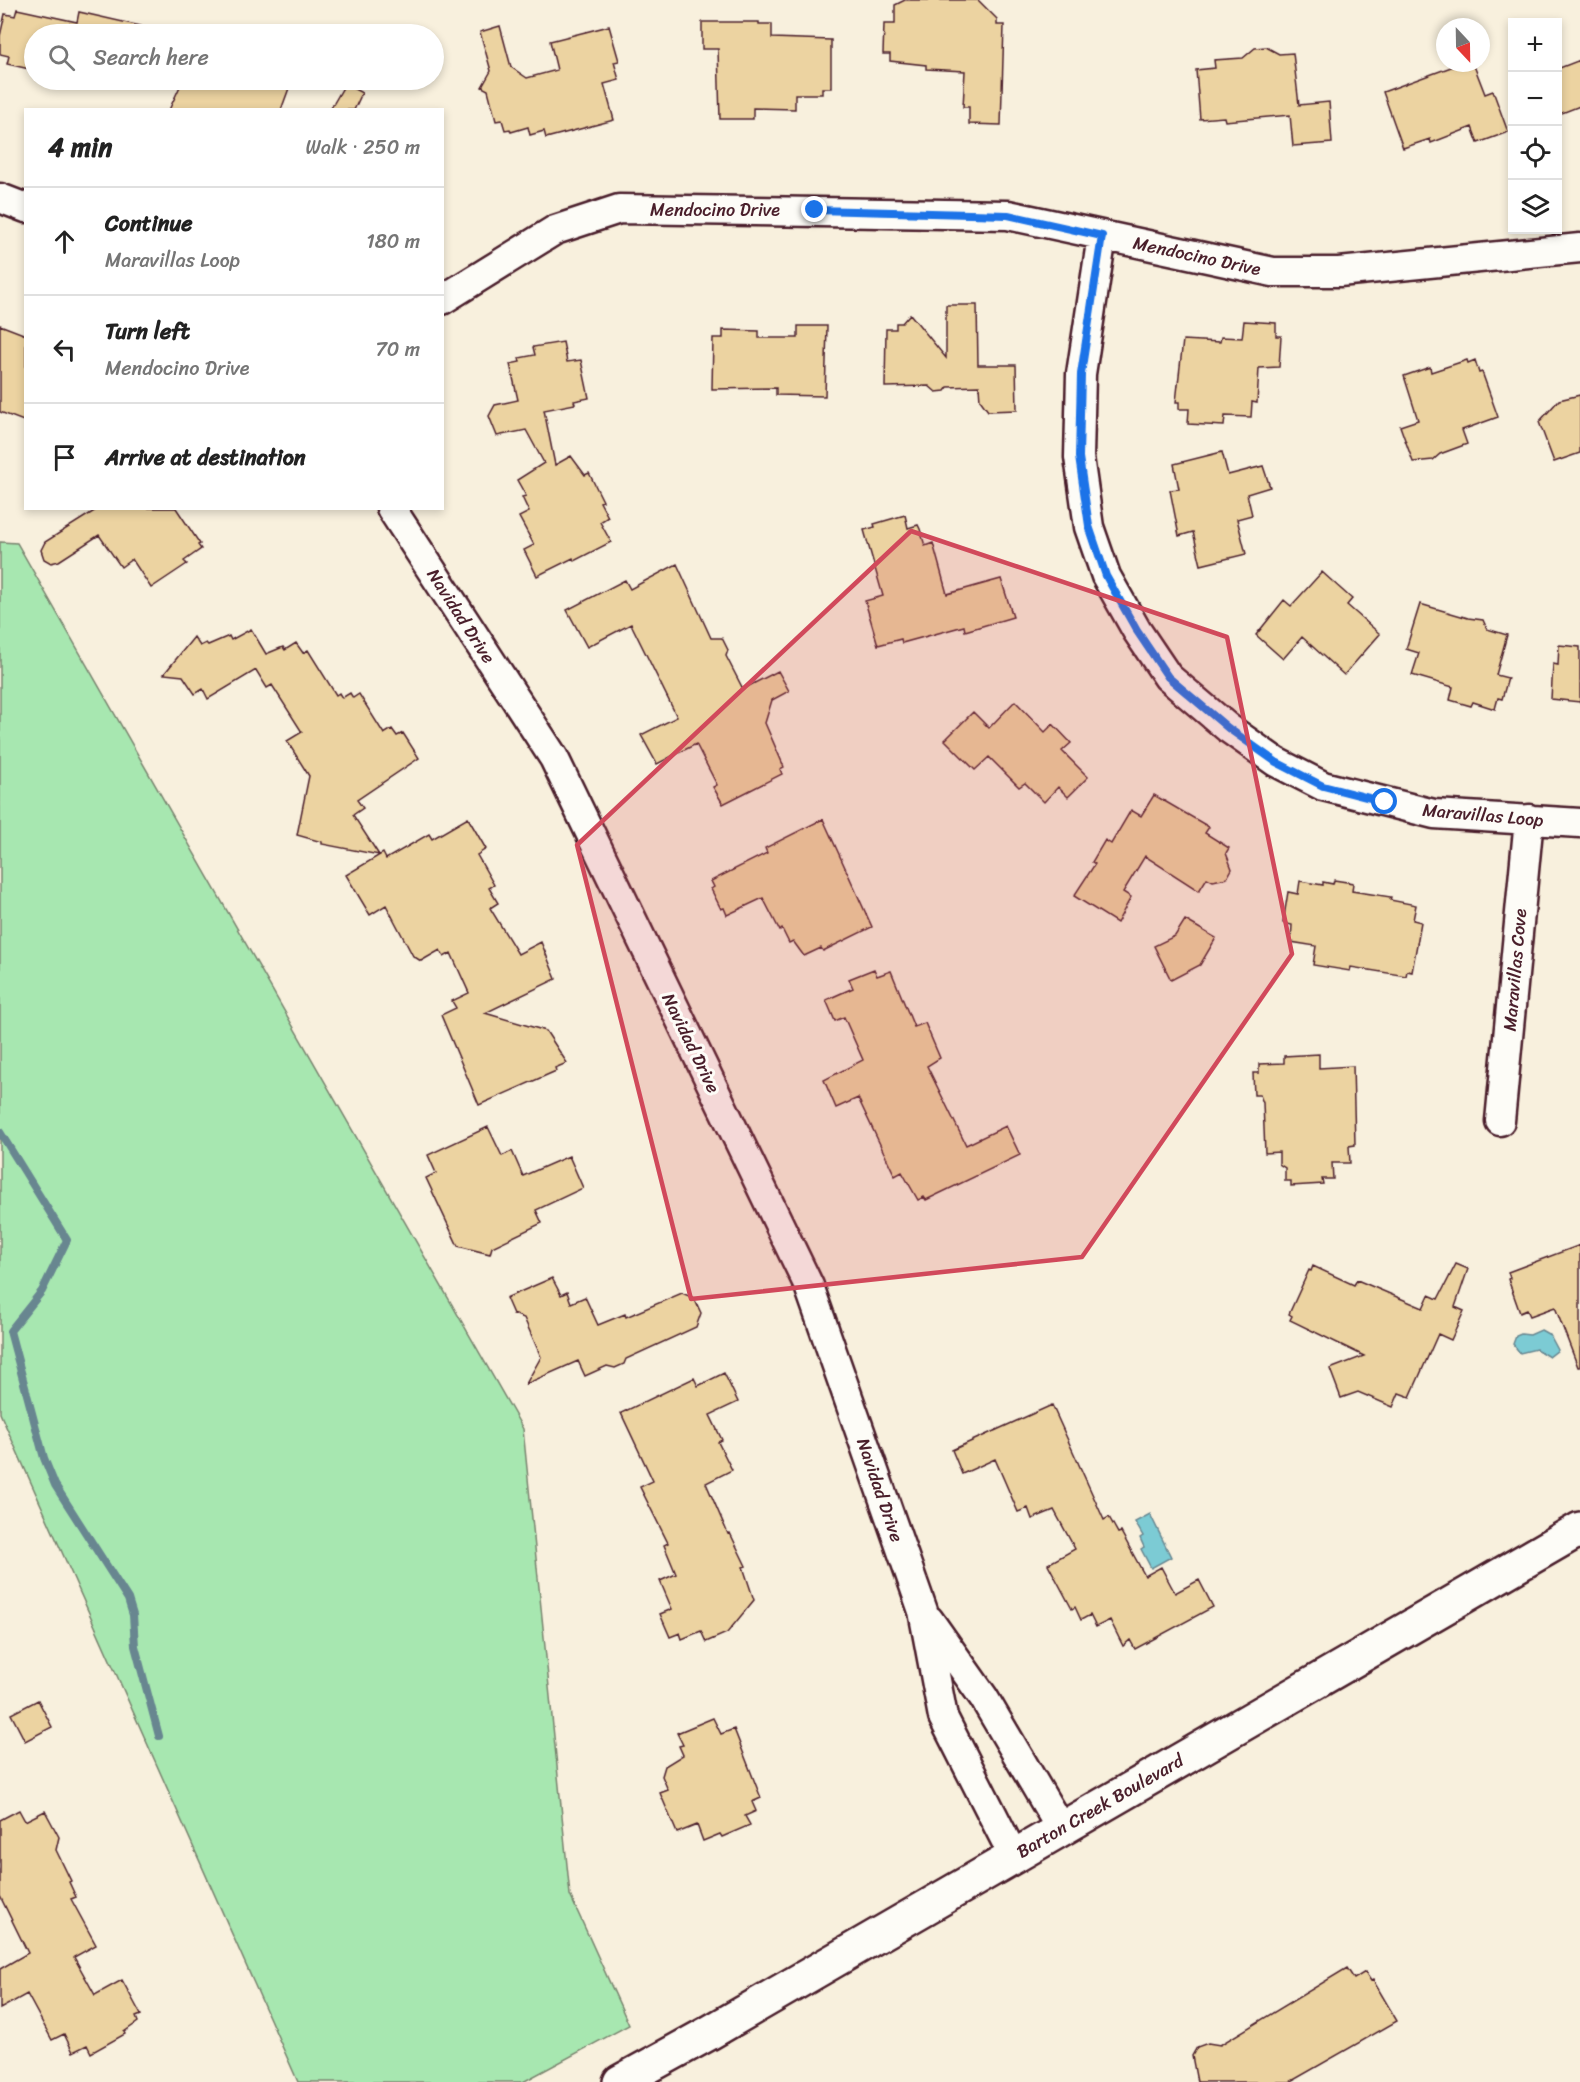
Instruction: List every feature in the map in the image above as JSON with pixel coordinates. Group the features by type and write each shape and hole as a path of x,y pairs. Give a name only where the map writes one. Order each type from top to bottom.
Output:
{"street":[{"path":"0,198 24,207"},
{"name":"Mendocino Drive","path":"444,299 555,230 619,209 1008,215 1273,272 1339,272 1580,248"},
{"name":"Maravillas Loop","path":"1102,236 1081,374 1080,469 1089,526 1106,576 1137,631 1168,677 1228,728 1276,762 1323,786 1434,814 1580,823"},
{"name":"Navidad Drive","path":"392,510 554,758 809,1286 923,1611 943,1717 1014,1857"},
{"name":"Maravillas Cove","path":"1500,1121 1529,819"},
{"name":"Barton Creek Boulevard","path":"620,2082 1580,1529"},
{"name":"Navidad Drive","path":"923,1611 984,1698 1061,1829"}],"highlighted area":[{"path":"911,531 1227,637 1292,954 1082,1257 691,1299 577,845"}],"green space":[{"path":"0,542 17,543 523,1429 570,1895 629,2025 523,2082 298,2082 0,1413"}],"water":[{"path":"1541,1330 1550,1335 1558,1350 1549,1357 1536,1349 1520,1353 1513,1344 1516,1336 1530,1335"},
{"path":"1150,1514 1171,1557 1151,1568 1141,1549 1144,1547 1140,1538 1143,1536 1135,1522"}],"building":[{"path":"905,0 978,0 997,19 997,25 1004,25 1001,125 969,124 969,107 963,107 965,71 926,69 926,65 890,61 890,54 883,54 884,24 895,24 895,5"},
{"path":"17,9 77,22 79,12 132,24 24,24 24,68 7,64 9,56 0,54 0,36 5,14 15,16"},
{"path":"702,22 759,22 759,24 772,24 772,38 831,40 831,88 822,88 822,94 795,94 795,109 753,108 753,119 720,119 718,49 702,49"},
{"path":"500,26 511,67 527,78 557,70 550,41 609,26 619,61 614,62 619,80 604,84 614,120 546,138 544,131 530,135 528,127 511,132 510,129 505,130 502,120 496,121 488,90 482,87 491,71 480,32"},
{"path":"1266,47 1279,54 1293,53 1299,105 1329,102 1332,143 1293,146 1290,115 1225,121 1224,117 1200,119 1196,70 1215,68 1214,60 1243,58 1255,48"},
{"path":"1580,60 1580,106 1562,113 1562,72 1562,67"},
{"path":"1437,72 1476,72 1485,94 1493,91 1508,132 1478,143 1472,127 1431,143 1430,139 1403,148 1383,92"},
{"path":"178,90 288,90 282,108 170,108"},
{"path":"342,90 356,90 362,93 355,108 331,108"},
{"path":"946,305 977,305 978,365 1016,365 1017,410 988,411 980,400 979,386 948,387 945,391 936,392 929,386 885,387 886,329 896,329 896,323 902,323 910,314 946,358"},
{"path":"1244,321 1276,323 1276,336 1281,336 1279,367 1259,368 1257,403 1252,402 1251,417 1225,416 1224,426 1188,424 1189,409 1179,409 1179,402 1176,402 1183,340 1220,342 1221,337 1242,338"},
{"path":"0,325 24,334 24,421 0,412"},
{"path":"798,326 827,326 825,396 776,395 776,388 712,389 713,338 723,338 723,330 759,331 759,338 798,338"},
{"path":"563,342 567,362 581,360 589,398 574,401 575,404 544,410 555,465 571,456 585,475 589,473 603,501 600,502 608,517 600,522 611,542 574,561 573,558 537,576 524,550 534,545 519,517 529,512 522,497 526,496 517,480 544,463 526,430 497,436 489,416 495,405 518,400 510,364 520,362 519,358 535,355 533,347"},
{"path":"1467,360 1468,363 1475,360 1479,373 1482,372 1498,417 1462,430 1467,444 1440,454 1433,460 1413,462 1400,426 1418,420 1404,376 1430,367 1431,372"},
{"path":"1580,395 1580,453 1554,462 1539,422 1559,400"},
{"path":"1222,452 1228,475 1263,466 1270,487 1247,494 1252,515 1237,519 1246,554 1201,565 1193,532 1179,536 1170,490 1179,489 1174,464"},
{"path":"96,510 177,510 201,549 184,561 187,564 151,588 132,559 121,567 99,535 59,561 51,563 44,559 41,550 45,542"},
{"path":"905,515 908,528 918,525 925,546 933,543 947,594 1001,579 1013,617 965,631 964,626 902,643 901,639 878,645 865,601 883,596 864,530 875,527 874,524"},
{"path":"677,564 711,638 722,638 728,650 726,656 743,689 778,671 789,691 772,700 765,723 784,767 780,769 782,774 723,804 713,787 717,785 696,744 657,764 641,735 677,717 631,624 587,647 567,610 625,580 630,589"},
{"path":"1322,572 1352,599 1347,605 1380,634 1344,675 1302,637 1283,659 1256,635 1284,600 1291,606"},
{"path":"1420,604 1483,620 1487,629 1507,635 1496,675 1508,678 1502,699 1498,698 1495,709 1473,702 1471,706 1450,700 1453,687 1412,675 1419,653 1406,649"},
{"path":"251,629 266,654 283,647 285,650 296,643 303,653 308,650 336,695 339,693 342,698 350,693 353,698 359,694 384,734 392,729 397,736 403,733 419,758 357,800 363,808 353,815 379,855 322,844 322,842 297,835 309,776 287,741 302,732 272,685 267,688 256,670 208,699 203,689 195,694 183,676 164,674 194,637 200,646 206,643 208,645 229,636 231,640"},
{"path":"1559,645 1580,647 1580,702 1551,699 1553,664 1558,665"},
{"path":"1015,701 1045,732 1053,724 1071,743 1062,751 1088,777 1068,797 1058,787 1044,802 1025,783 1019,787 989,757 975,770 945,740 973,712 989,728"},
{"path":"1154,795 1209,827 1205,833 1229,848 1226,853 1232,869 1227,878 1213,881 1207,878 1199,891 1145,856 1123,892 1131,897 1117,923 1074,896 1095,864 1092,862 1105,840 1111,844 1131,810 1141,816"},
{"path":"468,818 486,849 477,855 494,885 489,888 498,903 490,908 518,954 541,942 556,979 485,1013 546,1031 567,1063 555,1068 556,1071 479,1105 441,1015 456,1008 452,1001 469,993 451,953 444,957 440,950 421,961 413,956 386,905 370,915 346,875 383,853 386,859 429,834 432,839"},
{"path":"823,819 872,927 823,951 821,948 804,956 793,941 789,943 782,929 780,931 763,898 727,915 724,908 721,909 711,889 714,887 711,881 767,853 765,848"},
{"path":"1334,880 1353,883 1352,891 1391,897 1390,900 1416,905 1413,920 1421,922 1412,972 1407,971 1406,976 1351,967 1350,971 1313,965 1316,946 1291,942 1292,925 1283,923 1288,892 1298,894 1300,881 1323,885 1323,882 1333,884"},
{"path":"1185,920 1216,938 1200,965 1171,980 1154,946 1175,936"},
{"path":"874,969 877,976 891,971 914,1027 925,1023 940,1058 927,1066 966,1145 1006,1126 1020,1155 926,1200 924,1197 918,1200 902,1172 895,1176 858,1098 836,1108 824,1080 863,1060 844,1017 835,1021 826,1000 853,988 849,979"},
{"path":"1319,1054 1319,1068 1353,1066 1355,1145 1349,1146 1350,1163 1332,1163 1333,1179 1322,1179 1323,1184 1291,1186 1291,1181 1285,1181 1285,1168 1279,1164 1279,1152 1265,1153 1263,1103 1260,1095 1254,1095 1253,1073 1259,1073 1259,1064 1284,1063 1284,1056"},
{"path":"488,1127 502,1156 512,1151 523,1176 569,1156 583,1188 536,1210 542,1223 492,1247 490,1254 458,1246 426,1178 436,1173 428,1155"},
{"path":"1580,1245 1580,1367 1578,1367 1555,1307 1530,1316 1527,1310 1520,1313 1508,1279 1510,1278 1508,1272"},
{"path":"1456,1264 1468,1269 1455,1307 1464,1311 1451,1340 1438,1334 1410,1397 1399,1393 1393,1407 1358,1392 1341,1398 1330,1369 1364,1356 1290,1320 1292,1316 1289,1314 1309,1270 1311,1271 1313,1266 1354,1285 1357,1280 1423,1308 1429,1295 1438,1299"},
{"path":"552,1278 561,1295 567,1292 571,1303 585,1297 598,1325 625,1314 626,1317 682,1293 694,1298 701,1313 696,1327 626,1359 624,1364 615,1368 607,1366 585,1376 578,1361 526,1384 541,1357 524,1318 513,1314 506,1298"},
{"path":"724,1373 738,1402 710,1415 722,1440 718,1442 732,1470 706,1483 728,1534 730,1533 746,1566 743,1567 754,1600 727,1633 706,1642 701,1631 682,1639 680,1633 670,1637 660,1614 672,1609 660,1581 676,1574 664,1545 668,1543 640,1487 653,1481 621,1413 694,1378 698,1386"},
{"path":"1052,1405 1104,1520 1109,1517 1118,1533 1121,1532 1145,1576 1161,1567 1175,1593 1199,1580 1213,1607 1135,1649 1130,1640 1123,1646 1110,1620 1096,1627 1090,1615 1081,1620 1075,1607 1072,1609 1048,1564 1075,1549 1054,1510 1032,1519 1028,1508 1018,1512 995,1459 962,1474 952,1450"},
{"path":"38,1700 52,1727 25,1741 11,1714"},
{"path":"713,1718 721,1734 734,1729 761,1798 752,1802 756,1811 745,1816 750,1825 722,1837 720,1834 703,1841 697,1825 677,1833 660,1793 668,1790 662,1776 665,1766 683,1755 679,1746 683,1745 677,1733"},
{"path":"19,1810 25,1821 45,1811 59,1837 56,1850 76,1897 71,1899 96,1945 74,1957 95,1995 122,1980 141,2015 136,2017 138,2022 124,2032 125,2034 91,2053 87,2045 73,2052 64,2034 52,2040 27,1994 0,2009 0,1969 28,1953 0,1896 0,1820"},
{"path":"1347,1968 1354,1979 1365,1972 1371,1981 1373,1980 1397,2021 1290,2082 1197,2082 1192,2056 1197,2047 1208,2043 1220,2045"}],"waterway":[{"path":"0,1132 67,1240 42,1291 10,1331 44,1458 55,1485 128,1599 133,1615 135,1646 159,1736"}],"route":[{"path":"815,210 1008,215 1102,236 1081,374 1079,457 1089,526 1106,576 1137,631 1168,677 1228,728 1276,762 1323,786 1385,802"}]}
